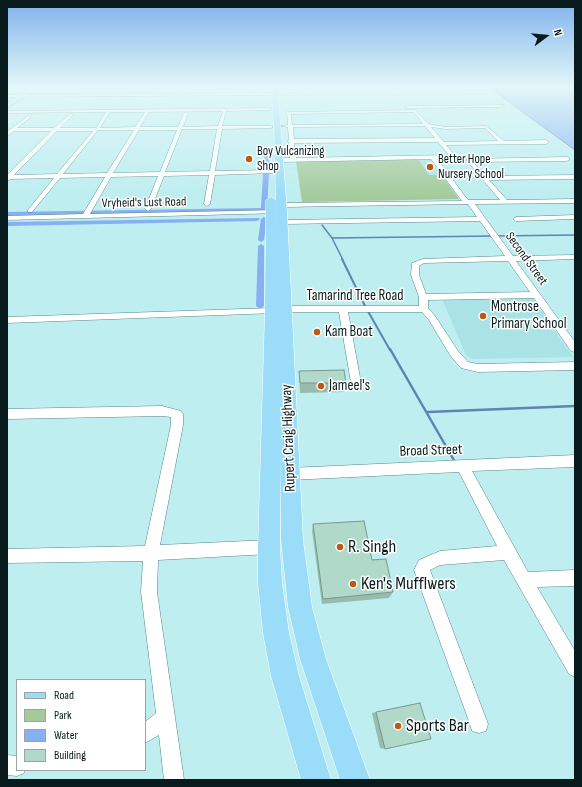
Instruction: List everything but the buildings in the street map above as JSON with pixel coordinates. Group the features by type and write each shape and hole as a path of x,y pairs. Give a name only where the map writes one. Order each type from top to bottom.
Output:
{"main road":[{"name":"Rupert Craig Highway","path":"276,125 282,163 279,310 269,547 270,583 276,633 285,676 316,780"},
{"name":"Rupert Craig Highway","path":"279,310 292,540 300,607 313,659 355,780"}],"street":[{"path":"7,135 19,125"},
{"path":"8,177 60,125"},
{"path":"30,211 100,125"},
{"path":"87,214 140,125"},
{"path":"148,209 181,125"},
{"path":"13,130 180,128 223,125"},
{"path":"8,177 212,173 282,163 453,157 426,125"},
{"path":"282,163 290,141 289,126 426,125 446,128 486,127 503,143"},
{"path":"207,204 220,126"},
{"path":"290,141 546,142"},
{"name":"Second Street","path":"433,158 482,219 575,350"},
{"path":"505,202 469,160 566,159"},
{"path":"484,178 575,176"},
{"path":"280,213 468,202 575,201"},
{"path":"280,213 482,219"},
{"name":"Vryheid's Lust Road","path":"7,218 87,214 280,213"},
{"path":"516,219 575,217"},
{"path":"575,257 423,261 418,262 415,265 415,275 423,297 424,309 432,318 454,353 465,364 472,367 575,366"},
{"path":"423,297 536,295"},
{"name":"Tamarind Tree Road","path":"7,320 279,310 424,309"},
{"path":"343,310 356,383"},
{"path":"7,414 162,411 177,414 178,425 152,553 149,592 156,634 165,718 174,780"},
{"name":"Broad Street","path":"289,474 575,461"},
{"path":"463,466 508,552 575,668"},
{"path":"7,556 152,553 269,547"},
{"path":"479,724 422,570 424,565 428,562 440,558 508,552"},
{"path":"524,580 575,578"},
{"path":"146,733 165,718"}],"shaded area":[{"name":"Better Hope Nursery School","path":"418,159 431,159 442,175 429,175"},
{"name":"Montrose Primary School","path":"532,297 573,357 472,359 466,355 442,299"}],"green space":[{"path":"418,159 429,175 442,175 459,199 302,202 296,161"}],"water":[{"path":"540,125 575,125 575,150"}],"waterway":[{"path":"266,169 267,147"},
{"path":"7,214 264,210 266,173"},
{"path":"7,224 257,219"},
{"path":"261,240 264,219"},
{"path":"322,225 332,238"},
{"path":"332,238 575,235"},
{"path":"332,238 343,260"},
{"path":"260,306 261,246"},
{"path":"342,259 365,306 390,350"},
{"path":"390,349 455,462"},
{"path":"428,412 575,406"}],"place":[{"name":"Boy Vulcanizing Shop","path":"249,159"},
{"name":"Better Hope Nursery School","path":"430,167"},
{"name":"Montrose Primary School","path":"483,316"},
{"name":"Kam Boat","path":"317,332"},
{"name":"Jameel's","path":"321,386"},
{"name":"R. Singh","path":"340,547"},
{"name":"Ken's Mufflwers","path":"353,584"},
{"name":"Sports Bar","path":"398,726"}]}
